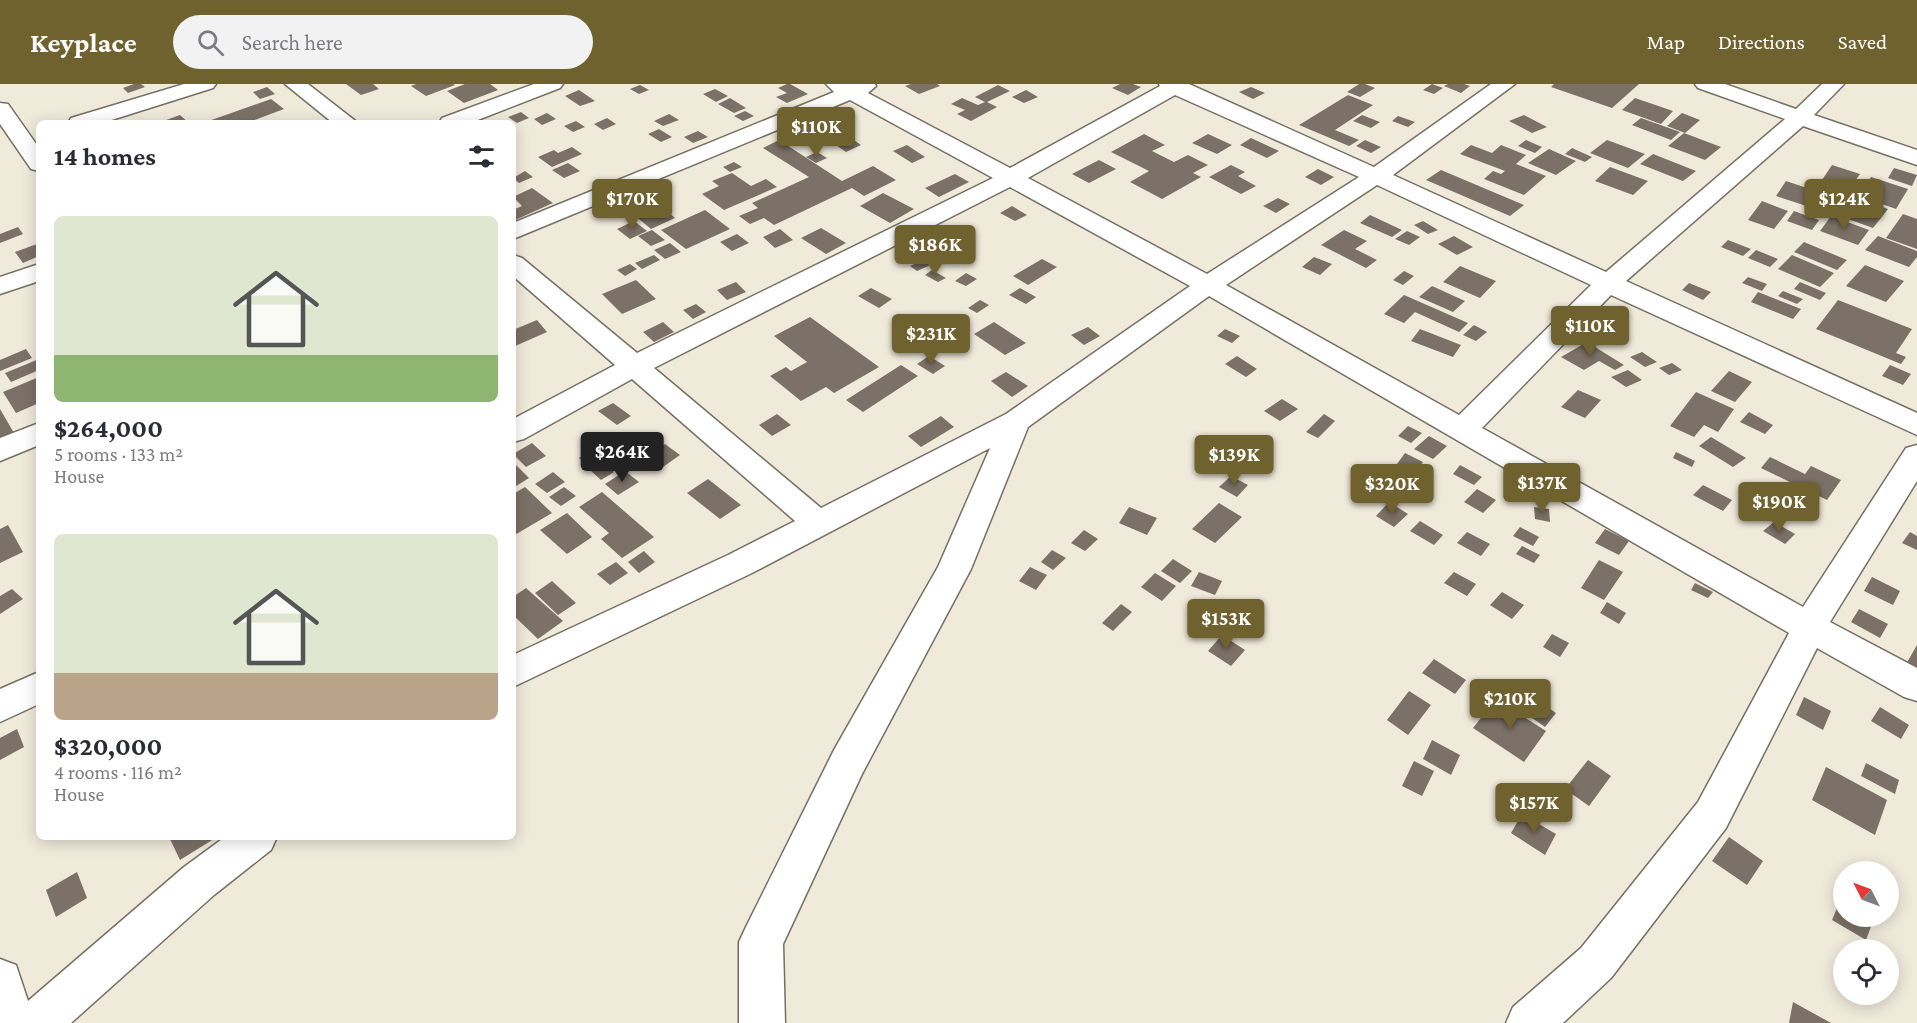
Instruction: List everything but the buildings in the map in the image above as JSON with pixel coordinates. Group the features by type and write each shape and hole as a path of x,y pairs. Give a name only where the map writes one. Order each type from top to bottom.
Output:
{"street":[{"path":"89,120 206,84"},
{"path":"295,84 343,120"},
{"path":"458,120 553,84"},
{"path":"516,671 819,524 1017,421 1208,285 1376,176 1505,84"},
{"path":"1705,84 1917,158"},
{"path":"1461,431 1608,283 1800,117 1834,84"},
{"path":"516,430 634,366 1012,177 1174,85 1917,425"},
{"path":"516,231 853,87 1208,285 1809,628 1917,686"},
{"path":"0,109 20,141 36,160"},
{"path":"516,266 819,524"},
{"path":"0,286 36,273"},
{"path":"762,1023 761,942 848,762 954,569 1017,421"},
{"path":"0,450 36,434"},
{"path":"1528,1023 1596,963 1712,815 1822,604 1917,456"},
{"path":"0,706 36,688"},
{"path":"37,1023 200,880 253,840"},
{"path":"0,981 6,996 6,1023"}]}
